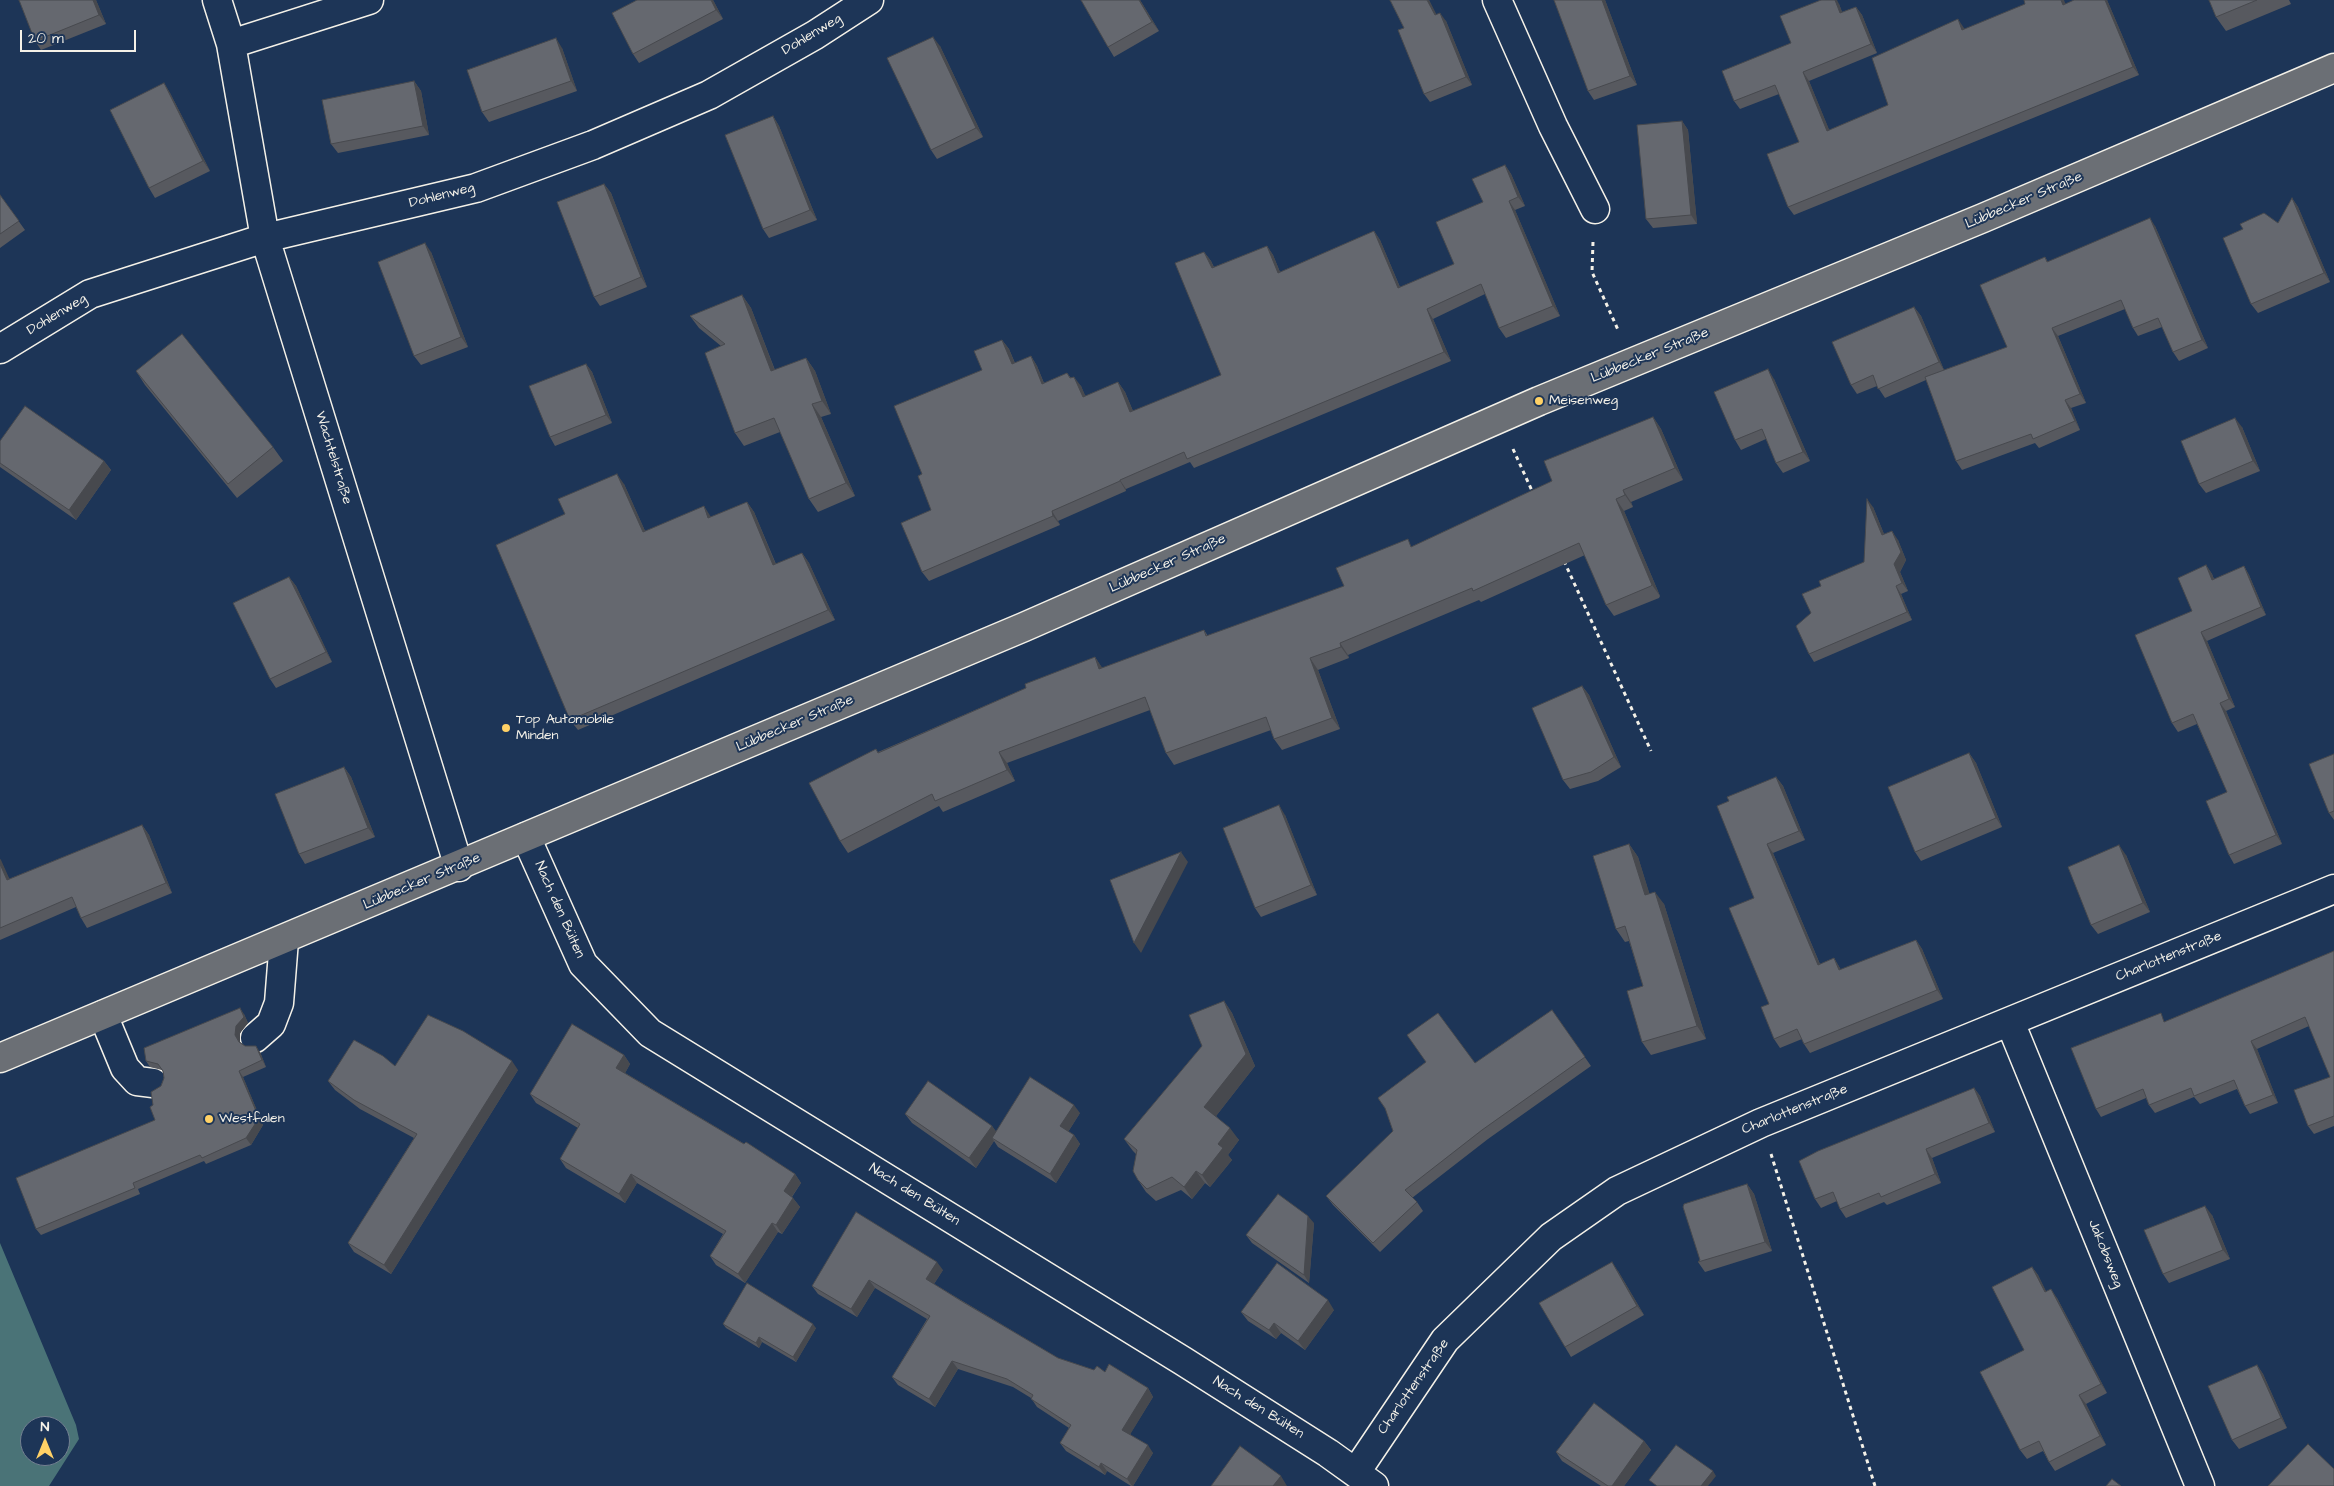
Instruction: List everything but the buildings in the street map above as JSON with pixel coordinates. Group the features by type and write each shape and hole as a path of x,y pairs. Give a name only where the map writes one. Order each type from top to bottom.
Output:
{"main road":[{"name":"Lübbecker Straße","path":"0,1058 458,867 1024,627 1499,418 1983,218 2334,68"}],"street":[{"name":"Wachtelstraße","path":"217,0 231,44 265,238 458,867"},
{"path":"231,44 369,0"},
{"name":"Dohlenweg","path":"0,349 90,294 265,238 476,188 593,145 709,95 815,35 869,0"},
{"path":"1497,0 1553,126 1595,209"},
{"name":"Nach den Bülten","path":"526,837 583,964 650,1033 1183,1361 1365,1479"},
{"name":"Charlottenstraße","path":"1365,1479 1445,1340 1551,1237 1617,1191 1761,1123 2334,889"},
{"path":"255,1038 271,1024 279,1003 284,940"},
{"path":"103,1015 125,1068 137,1081 153,1083"},
{"name":"Jakobsweg","path":"2010,1022 2200,1486"}],"path":[{"path":"1595,209 1592,272 1633,363"},
{"path":"1499,418 1536,499"},
{"path":"1560,553 1651,751"},
{"path":"1761,1123 1876,1486"}],"green space":[{"path":"0,1243 76,1425 79,1439 70,1453 70,1416 20,1416 20,1466 62,1466 49,1486 0,1486"}],"place":[{"name":"Meisenweg","path":"1539,401"},
{"name":"Top Automobile Minden","path":"506,728"},
{"name":"Westfalen","path":"209,1119"}]}
